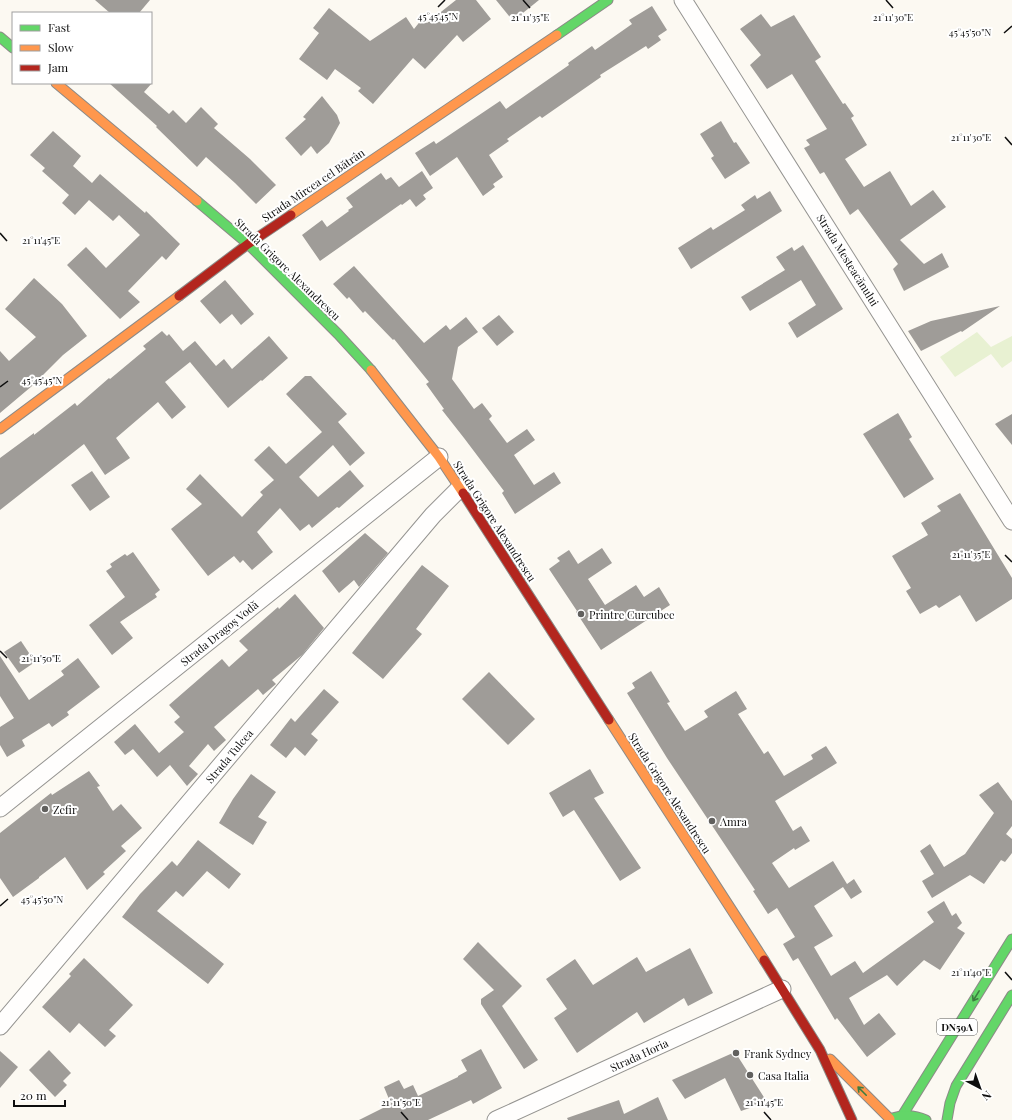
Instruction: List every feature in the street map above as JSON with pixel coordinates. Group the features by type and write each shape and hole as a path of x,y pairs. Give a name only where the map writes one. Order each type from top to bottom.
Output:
{"street":[{"name":"Strada Mircea cel Bătrân","path":"0,429 248,244 608,0"},
{"name":"Strada Mesteacănului","path":"683,0 1012,521"},
{"path":"0,37 12,47"},
{"name":"Strada Grigore Alexandrescu","path":"57,84 248,244 362,360 404,411 439,457 460,488 782,989 820,1050 852,1120"},
{"name":"Strada Dragoș Vodă","path":"0,808 439,457"},
{"name":"Strada Tulcea","path":"0,1026 433,515 460,488"},
{"name":"DN59A","path":"902,1116 1012,939"},
{"name":"Strada Horia","path":"496,1120 782,989"},
{"name":"DN59A","path":"947,1120 950,1103 956,1086 1012,995"},
{"name":"Strada Grigore Alexandrescu","path":"820,1050 889,1120"},
{"path":"889,1120 902,1116 916,1116 926,1120"}],"green space":[{"path":"977,332 991,347 1012,336 1012,361 1002,368 991,354 955,377 940,357"}],"building":[{"path":"95,0 150,0 140,12 109,12"},
{"path":"456,0 476,0 491,19 463,42 457,35 425,69 413,58 373,104 358,91 361,88 335,69 327,80 299,59 319,33 313,28 329,8 370,41 406,17 414,29 422,19 427,23"},
{"path":"496,0 539,0 513,21"},
{"path":"652,6 667,30 658,36 661,40 648,49 646,46 600,75 601,77 542,118 540,116 507,139 509,141 489,155 503,177 493,184 495,187 483,196 457,157 430,176 415,153 434,141 436,144 500,101 506,109 569,65 568,63 592,46 595,50 632,24 629,20"},
{"path":"761,14 771,27 794,15 821,57 815,61 843,104 845,103 854,116 851,118 867,145 845,159 864,187 890,171 911,206 933,190 946,207 900,240 924,264 942,253 949,267 904,291 893,269 898,264 858,209 850,215 824,172 820,174 804,148 810,145 806,140 827,129 792,74 767,89 750,65 761,55 740,29"},
{"path":"110,84 151,84 144,92 169,114 173,110 186,123 201,107 218,124 214,128 250,159 276,185 256,204 206,157 197,167 156,127 157,126"},
{"path":"322,96 337,115 340,123 329,143 317,154 311,146 301,156 285,138 306,119 303,117"},
{"path":"721,121 734,143 736,142 750,163 725,179 711,158 714,156 700,134"},
{"path":"53,131 81,156 73,166 92,183 100,174 145,213 146,211 180,244 166,260 162,256 128,291 140,302 120,319 67,265 86,247 106,268 140,235 119,215 113,221 89,200 75,215 62,203 69,195 42,171 45,168 30,155"},
{"path":"422,171 433,188 423,195 426,199 416,207 410,199 402,205 401,204 320,261 302,235 322,220 327,227 349,211 348,210 353,207 346,198 381,173 386,180 391,177 399,187"},
{"path":"770,191 782,211 691,269 678,248 711,227 713,230 745,210 741,205 755,195 757,199"},
{"path":"803,245 843,309 797,338 788,323 816,305 801,280 750,311 741,297 785,270 776,257 792,247 794,251"},
{"path":"354,266 424,343 446,325 450,330 466,317 478,332 458,347 452,379 474,409 482,403 492,416 489,419 507,443 527,429 535,440 514,455 534,485 554,472 561,483 515,514 502,493 504,491 442,410 444,409 426,384 429,382 394,339 393,340 365,311 363,313 349,297 347,299 333,284"},
{"path":"34,278 62,304 87,336 63,355 32,386 0,413 0,351 9,361 36,337 5,309"},
{"path":"225,280 254,314 241,325 232,314 220,324 200,301"},
{"path":"1000,306 962,332 961,331 921,351 908,331 931,321"},
{"path":"499,315 514,332 497,346 482,328"},
{"path":"162,331 167,336 169,334 183,351 195,341 216,366 224,359 232,369 269,336 288,358 228,408 190,362 165,382 186,407 172,419 158,402 116,438 130,458 105,475 84,444 0,510 0,458 34,433 34,435 75,403 77,406 109,378 110,379 146,349 143,346"},
{"path":"305,376 311,376 347,414 338,422 365,453 350,466 333,445 299,477 318,497 350,470 364,486 339,508 337,507 312,528 309,524 300,531 280,508 257,532 273,552 252,570 243,560 240,563 234,556 208,576 171,529 202,504 186,489 200,474 242,517 263,495 260,492 274,480 254,460 269,446 286,464 322,432 286,394"},
{"path":"898,413 912,437 909,439 934,479 904,498 863,434"},
{"path":"1012,414 1012,445 995,424"},
{"path":"92,471 110,497 90,511 71,485"},
{"path":"960,493 1012,578 1012,599 976,622 960,595 939,608 936,605 920,614 906,591 911,588 892,556 928,535 921,523 941,511 937,506"},
{"path":"365,533 388,553 359,587 354,580 339,593 322,571"},
{"path":"602,548 612,563 588,579 605,605 636,585 644,597 659,587 670,605 601,650 549,569 560,561 557,558 569,550 578,564"},
{"path":"133,552 160,590 155,594 157,597 120,622 133,638 112,655 89,625 125,597 106,571 112,567 110,564 125,554 127,556"},
{"path":"422,565 449,586 416,629 422,634 383,679 352,653"},
{"path":"295,594 324,628 302,655 272,680 276,684 263,695 258,689 214,727 226,740 214,751 208,744 189,766 198,774 187,786 170,765 157,777 133,749 125,755 114,742 135,724 159,753 184,732 174,722 180,717 169,705 222,659 229,667 248,650 239,641 278,607 279,609"},
{"path":"21,641 35,662 19,673 4,652"},
{"path":"0,656 29,700 64,675 61,671 78,658 100,687 67,712 69,715 52,727 49,723 22,740 25,746 7,757 0,745 0,727 14,718 0,696"},
{"path":"651,671 670,702 667,703 685,731 708,717 704,711 736,691 747,709 738,714 764,754 768,751 784,776 813,759 811,755 826,746 837,763 775,801 793,831 801,826 810,841 795,850 794,848 772,863 789,888 833,861 847,884 854,879 862,892 851,899 843,887 814,906 833,936 814,947 831,976 855,961 863,973 934,922 927,912 944,901 952,916 956,913 962,923 957,928 965,933 940,970 924,960 897,986 887,975 849,998 864,1025 879,1013 896,1034 867,1057 837,1018 835,1020 798,958 793,961 783,944 795,937 777,908 768,914 753,891 755,890 667,758 627,693 635,688 632,683"},
{"path":"489,672 535,719 508,745 462,699"},
{"path":"324,689 339,702 311,734 318,740 305,756 295,747 286,758 270,745 291,718 295,722"},
{"path":"590,769 604,793 594,798 641,868 620,881 574,810 563,817 549,793"},
{"path":"89,771 100,786 97,787 113,811 121,804 142,828 121,846 126,851 103,872 105,874 87,890 65,857 13,897 0,878 0,833 51,793 52,795"},
{"path":"251,774 276,792 258,817 267,822 253,845 219,823 233,799"},
{"path":"998,782 1012,801 1012,826 1006,834 1012,839 1012,853 1005,862 1001,860 984,884 970,875 932,898 922,881 934,874 920,851 930,844 944,867 965,854 994,813 979,795"},
{"path":"198,840 241,874 229,889 207,871 183,897 176,891 157,911 224,964 208,984 122,917 140,894 172,861 177,866"},
{"path":"478,942 522,986 502,1006 538,1060 524,1069 481,1004 481,999 494,990 463,959"},
{"path":"690,948 713,993 688,1006 684,998 644,1023 637,1012 577,1053 554,1018 567,1009 546,979 575,959 593,985 637,957 646,972"},
{"path":"84,958 133,1005 109,1030 116,1036 105,1047 79,1023 70,1033 42,1007 71,976 69,974"},
{"path":"481,1049 502,1088 473,1104 471,1100 428,1120 359,1120 391,1104 384,1087 399,1080 404,1089 413,1085 418,1096 458,1077 467,1071 461,1060"},
{"path":"49,1050 71,1073 63,1081 67,1085 55,1097 29,1070"},
{"path":"0,1051 18,1067 0,1088"},
{"path":"735,1052 767,1102 741,1111 725,1078 685,1099 672,1080"},
{"path":"658,1097 668,1120 568,1120 567,1118 619,1100 624,1114"}],"traffic: fast":[{"path":"557,35 608,0"},
{"path":"0,37 12,47"},
{"path":"197,201 248,244 338,334 371,370"},
{"path":"902,1116 1012,939"},
{"path":"947,1120 950,1103 956,1086 1012,995"},
{"path":"889,1119 908,1116 926,1120"}],"traffic: slow":[{"path":"291,215 557,35"},
{"path":"57,84 197,201"},
{"path":"0,429 179,296"},
{"path":"371,370 439,457 463,493"},
{"path":"609,720 764,960"},
{"path":"830,1059 890,1119"}],"traffic: jam":[{"path":"179,296 248,244 291,215"},
{"path":"463,493 609,720"},
{"path":"764,960 820,1050 852,1120"}],"place":[{"name":"Printre Curcubee","path":"581,614"},
{"name":"Zefir","path":"45,809"},
{"name":"Amra","path":"712,821"},
{"name":"Frank Sydney","path":"736,1053"},
{"name":"Casa Italia","path":"750,1075"}]}
